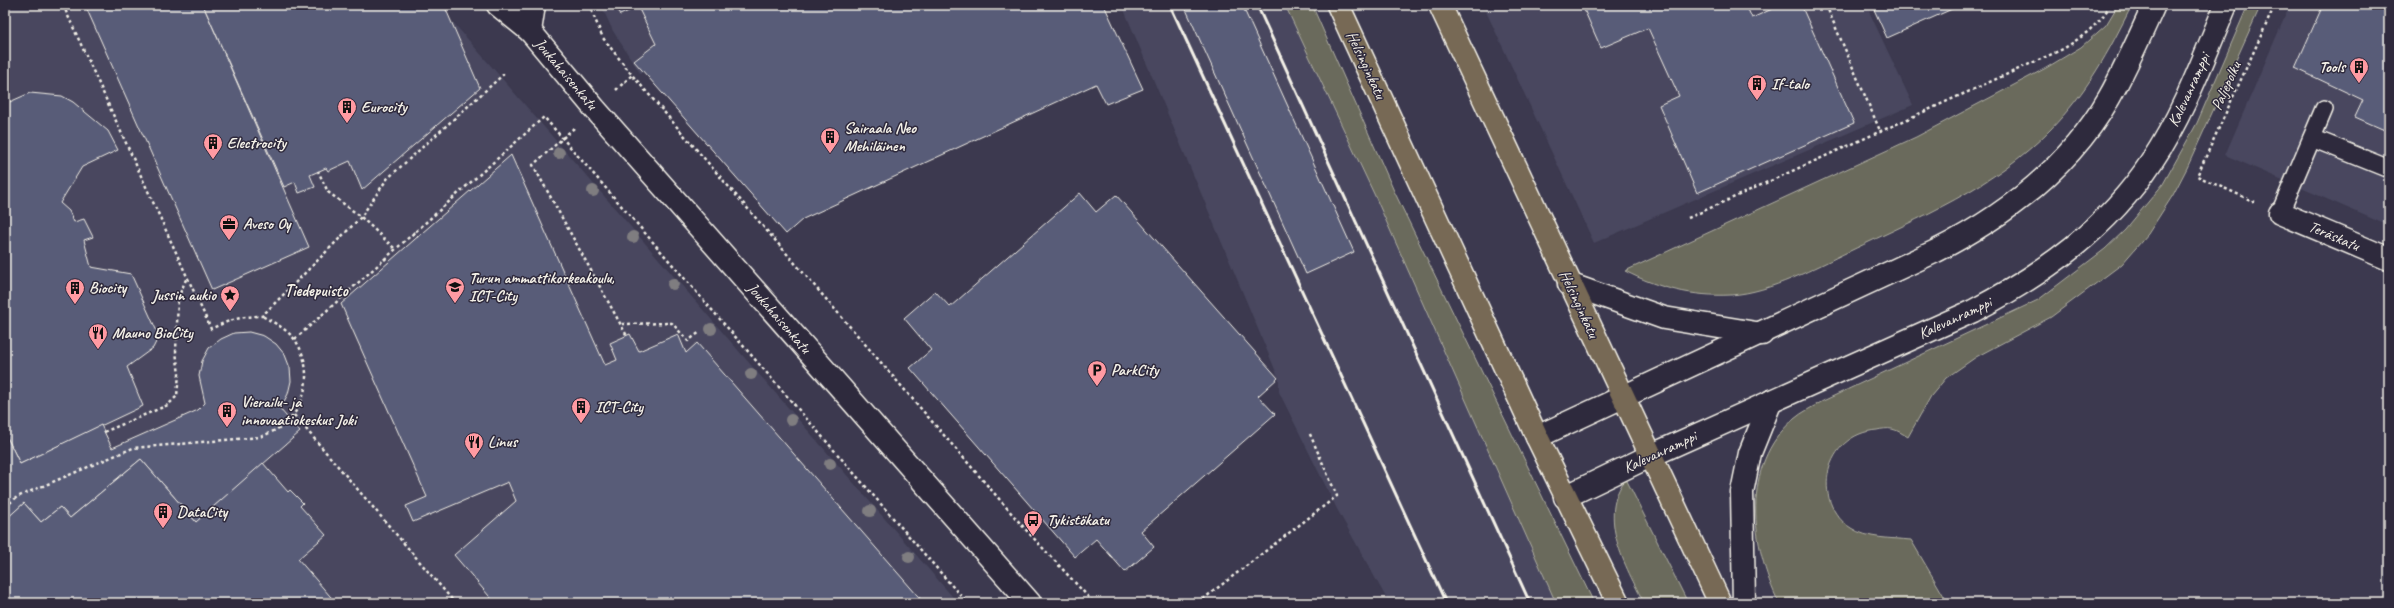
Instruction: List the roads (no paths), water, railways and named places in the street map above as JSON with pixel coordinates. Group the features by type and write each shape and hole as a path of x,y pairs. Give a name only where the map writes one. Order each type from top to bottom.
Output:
{"highway":[{"name":"Helsinginkatu","path":"1338,5 1565,497 1618,603"},
{"name":"Helsinginkatu","path":"1440,5 1569,284 1720,603"}],"main road":[{"name":"Joukahaisenkatu","path":"498,5 530,31 596,109 1030,603"},
{"name":"Joukahaisenkatu","path":"530,31 534,5"},
{"path":"1537,437 1762,334 1966,236 2015,204 2058,164 2090,127 2123,71 2154,5"},
{"name":"Kalevanramppi","path":"1565,497 1650,456 1974,311 2003,296 2079,244 2112,212 2153,160 2180,110 2226,5"},
{"name":"Teräskatu","path":"2280,213 2389,259"},
{"path":"1569,284 1658,316 1762,334"},
{"path":"1744,603 1742,492 1750,453 1771,401"}],"lane":[{"path":"2280,213 2324,109"},
{"path":"2312,138 2389,169"}],"railway":[{"path":"1170,5 1446,603"},
{"path":"1257,5 1530,603"}],"place":[{"name":"Tools","path":"2359,84"},
{"name":"If-talo","path":"1757,101"},
{"name":"Eurocity","path":"347,124"},
{"name":"Sairaala Neo Mehiläinen","path":"830,154"},
{"name":"Electrocity","path":"213,160"},
{"name":"Aveso Oy","path":"229,241"},
{"name":"Turun ammattikorkeakoulu, ICT-City","path":"455,304"},
{"name":"Biocity","path":"75,305"},
{"name":"Jussin aukio","path":"230,312"},
{"name":"Mauno BioCity","path":"98,350"},
{"name":"ParkCity","path":"1097,387"},
{"name":"ICT-City","path":"581,424"},
{"name":"Vierailu- ja innovaatiokeskus Joki","path":"227,428"},
{"name":"Linus","path":"474,459"},
{"name":"DataCity","path":"163,529"},
{"name":"Tykistökatu","path":"1033,537"}],"district":[{"name":"Tiedepuisto","path":"316,290"}]}
